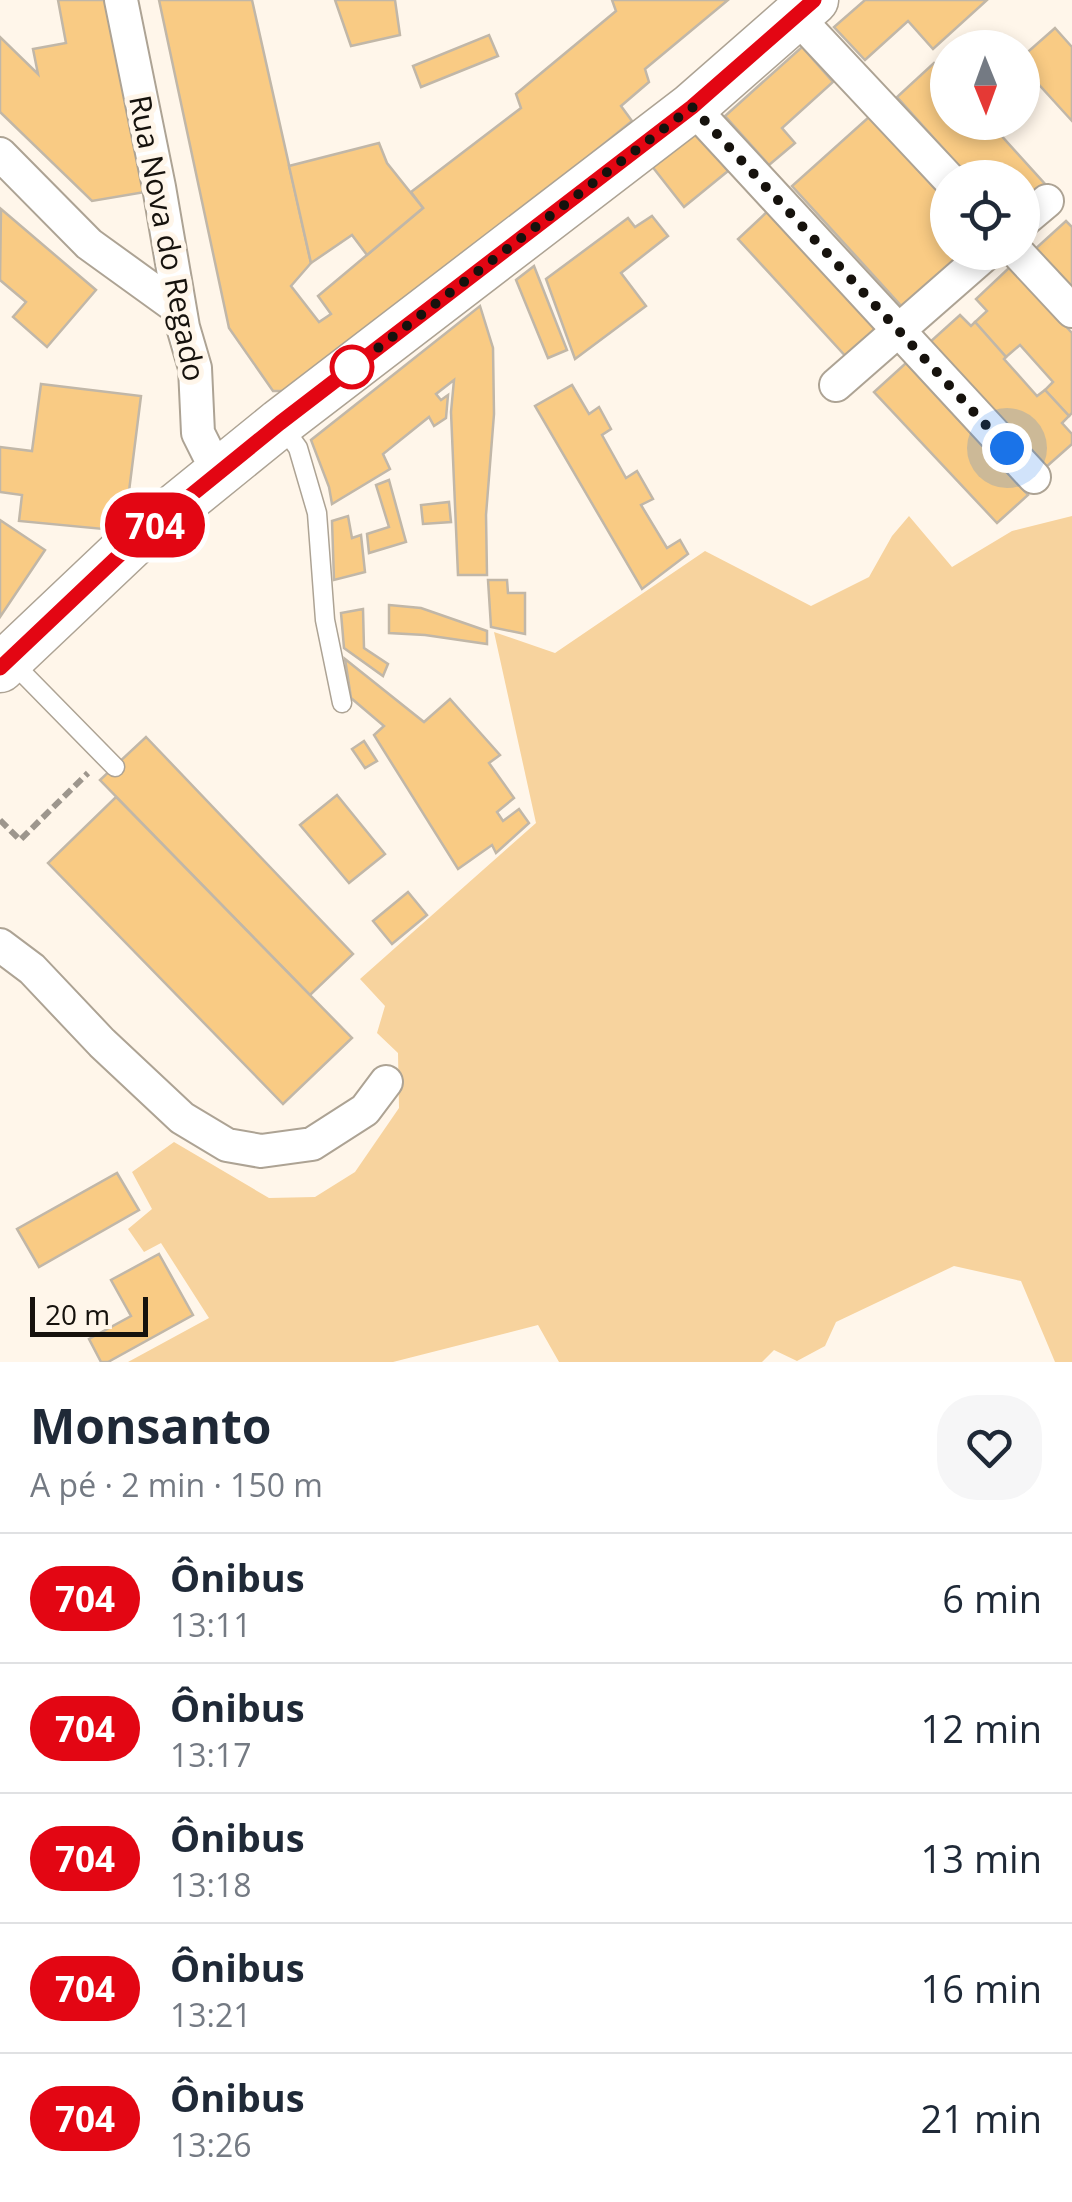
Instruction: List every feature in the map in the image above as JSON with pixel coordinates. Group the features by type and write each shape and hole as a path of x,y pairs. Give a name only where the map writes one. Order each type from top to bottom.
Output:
{"street":[{"name":"Rua Nova do Regado","path":"121,0 160,187 179,308 195,368 198,433 208,454 224,469"},
{"path":"4,663 131,544 280,423 692,107 805,8 933,160"},
{"path":"692,107 1034,477"},
{"path":"0,154 89,244 179,308"},
{"path":"836,385 967,270"},
{"path":"1034,270 1072,311"},
{"path":"0,944 32,969 102,1043 182,1118 227,1145 261,1151 312,1144 364,1110 386,1082"}],"lane":[{"path":"280,423 298,448 317,513 325,620 342,702"},
{"path":"4,663 110,762"}],"path":[{"path":"0,820 20,840 110,762"}],"shaded area":[{"path":"909,516 952,567 1012,531 1072,516 1072,1362 1055,1362 1021,1281 954,1266 836,1322 825,1346 797,1361 774,1350 762,1362 559,1362 538,1325 393,1362 128,1362 209,1318 161,1243 144,1252 128,1229 152,1209 132,1172 174,1142 269,1198 315,1197 355,1172 399,1108 398,1053 377,1033 385,1006 360,979 536,823 494,632 555,653 705,551 811,606 869,577 892,536"}],"building":[{"path":"58,0 109,0 145,192 92,201 0,112 0,37 38,74 33,49 66,43"},
{"path":"159,0 252,0 311,263 291,286 319,322 331,314 318,296 423,208 411,192 521,108 516,94 616,11 612,0 728,0 645,69 649,82 621,106 632,121 300,391 273,391 229,328"},
{"path":"335,0 395,0 400,35 351,46"},
{"path":"865,0 987,0 954,30 930,30 930,46 908,21 865,60 834,27"},
{"path":"1055,28 1072,47 1072,121 1040,86 1040,41"},
{"path":"489,35 498,56 421,87 413,66"},
{"path":"802,47 833,82 782,128 795,143 769,165 725,116"},
{"path":"930,67 930,134 897,97"},
{"path":"869,117 930,183 930,270 948,270 905,310 792,186"},
{"path":"695,130 728,171 684,207 651,165"},
{"path":"936,140 1005,140 1023,160 954,160"},
{"path":"379,143 387,163 423,208 367,255 352,235 311,263 289,166"},
{"path":"1,209 96,290 47,347 13,317 26,302 0,280"},
{"path":"769,210 881,333 850,361 738,239"},
{"path":"652,216 668,236 621,273 646,306 575,359 546,279 628,218 635,227"},
{"path":"1066,221 1072,227 1072,292 1040,257 1040,245"},
{"path":"534,266 567,350 548,358 516,280"},
{"path":"1007,270 1015,270 1072,333 1069,416 1045,390 1053,382 1020,345 1006,357 975,322 987,311 976,299"},
{"path":"480,306 493,348 487,575 458,575 451,412 454,380 436,394 441,400 448,395 446,418 434,426 429,417 383,454 390,469 332,504 311,440"},
{"path":"960,315 971,326 975,322 1037,396 1045,390 1069,416 1062,423 1072,434 1072,444 1045,468 930,342"},
{"path":"906,363 1028,495 997,523 874,392"},
{"path":"41,384 141,396 124,531 19,521 22,495 0,492 0,447 32,451"},
{"path":"572,385 589,414 599,407 611,429 602,435 626,478 637,471 653,499 641,505 667,548 680,540 688,554 642,589 535,406"},
{"path":"389,480 406,542 369,553 367,534 389,527 376,485"},
{"path":"449,502 451,522 423,524 421,505"},
{"path":"348,516 352,538 361,535 365,572 334,580 332,521"},
{"path":"0,520 45,550 0,617"},
{"path":"488,580 507,580 508,593 525,593 525,634 491,627"},
{"path":"389,605 421,608 487,631 487,644 389,633"},
{"path":"363,609 364,648 388,664 383,676 344,648 341,613"},
{"path":"345,659 424,722 450,699 500,755 489,763 514,798 497,812 503,821 519,809 529,823 496,853 492,845 458,869 374,735 384,726 351,698"},
{"path":"146,737 353,954 310,995 100,780"},
{"path":"364,741 377,761 365,768 352,749"},
{"path":"337,795 385,854 349,883 300,825"},
{"path":"116,797 352,1038 283,1104 48,863"},
{"path":"408,892 427,915 392,944 373,921"},
{"path":"117,1173 139,1210 39,1267 17,1229"},
{"path":"159,1254 193,1315 108,1362 101,1362 89,1339 131,1316 111,1280"}],"bus line":[{"name":"704","path":"0,668 131,544 280,423 692,107 814,0"}],"route":[{"path":"352,367 344,374 692,107 1007,448"}]}
